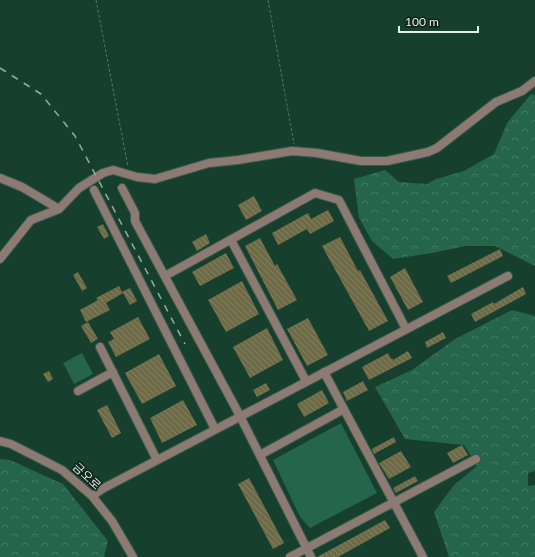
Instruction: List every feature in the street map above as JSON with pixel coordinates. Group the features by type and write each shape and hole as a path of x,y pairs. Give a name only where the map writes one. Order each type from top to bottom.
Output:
{"street":[{"path":"0,259 31,220 59,209 79,188 103,173 112,170 129,175 155,179 209,162 220,162 292,151 317,153 361,161 387,161 428,152 437,148 496,102 522,91 535,81"},
{"path":"0,178 22,187 59,209"},
{"path":"122,188 135,213 135,221 240,416 311,557"},
{"path":"94,190 216,429"},
{"path":"165,276 315,193 339,200 406,329"},
{"path":"231,240 306,381"},
{"path":"92,496 104,488 306,381 508,276"},
{"path":"100,347 157,460"},
{"path":"78,391 113,372"},
{"path":"324,372 423,557"},
{"path":"260,455 344,409"},
{"name":"금오로","path":"0,441 11,444 62,470 92,496 112,521 133,557"},
{"path":"290,557 476,460"}],"path":[{"path":"96,0 129,175"},
{"path":"268,0 294,144 292,151"}],"green space":[{"path":"531,94 535,95 535,266 495,246 465,246 393,259 372,241 359,218 354,179 385,170 399,182 427,184 436,179 464,171 494,154 507,123"},
{"path":"512,310 535,316 535,471 528,473 528,486 535,485 535,557 449,557 434,512 454,485 477,466 464,445 405,439 375,387 412,370 455,339"},
{"path":"82,353 93,374 74,384 63,363"},
{"path":"341,423 377,493 310,528 300,517 273,460"},
{"path":"0,459 10,460 63,484 108,541 104,557 0,557"}],"building":[{"path":"254,196 262,211 246,220 238,205"},
{"path":"328,210 334,221 310,234 307,229 278,245 272,233 308,213 311,219"},
{"path":"103,224 109,236 104,239 97,227"},
{"path":"206,234 210,243 197,251 192,242"},
{"path":"340,237 358,271 360,270 388,321 369,331 322,246"},
{"path":"260,238 275,266 277,264 297,300 278,310 245,246"},
{"path":"500,249 503,256 451,283 447,276"},
{"path":"226,253 234,268 200,286 192,272"},
{"path":"405,268 423,302 408,310 390,277"},
{"path":"78,272 87,288 82,291 73,275"},
{"path":"242,281 259,314 226,332 208,300"},
{"path":"119,286 122,292 130,288 137,301 130,305 123,293 106,303 110,310 86,322 80,310 98,300 96,298"},
{"path":"523,287 526,294 475,322 471,314 493,302 494,304"},
{"path":"138,317 150,339 116,357 108,342 114,339 110,332"},
{"path":"308,318 328,355 307,366 287,329"},
{"path":"88,322 98,339 91,343 81,326"},
{"path":"267,328 283,360 250,378 233,347"},
{"path":"443,332 446,338 427,348 425,342"},
{"path":"408,351 412,358 369,380 362,367 388,353 393,360"},
{"path":"159,354 176,386 142,404 125,373"},
{"path":"49,371 53,379 48,382 43,374"},
{"path":"363,381 368,390 347,401 343,392"},
{"path":"266,383 270,390 257,397 253,390"},
{"path":"322,390 329,403 304,417 297,404"},
{"path":"183,400 197,425 162,443 150,418"},
{"path":"107,405 121,433 112,438 97,410"},
{"path":"394,437 396,442 374,454 372,449"},
{"path":"462,445 468,455 453,463 447,453"},
{"path":"401,451 411,467 389,479 379,463"},
{"path":"415,476 418,481 396,493 393,488"},
{"path":"249,478 284,543 273,549 238,484"},
{"path":"385,520 390,528 338,557 317,557"}],"railway":[{"path":"0,68 41,94 75,136 185,344"}]}
